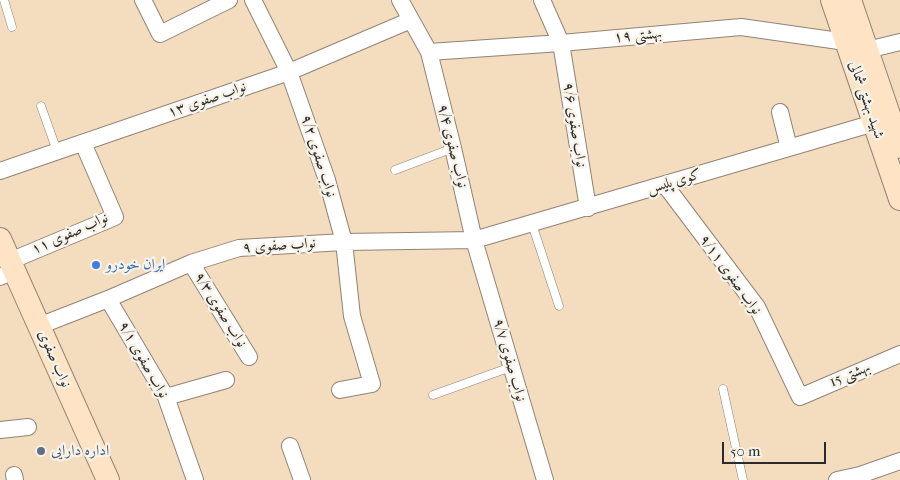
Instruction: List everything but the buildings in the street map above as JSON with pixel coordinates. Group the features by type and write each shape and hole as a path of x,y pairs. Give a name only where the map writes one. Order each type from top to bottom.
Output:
{"main road":[{"name":"شهید بهشتی شمالی","path":"832,0 900,199"},
{"name":"شهید بهشتی شمالی","path":"850,0 900,147"},
{"name":"نواب صفوی","path":"0,239 8,270 39,326 108,480"}],"street":[{"path":"143,0 160,34 230,0"},
{"name":"نواب صفوی ۹/۲","path":"254,0 289,72 328,180 344,242 352,316 372,384 340,390"},
{"name":"نواب صفوی ۹/۴","path":"400,0 428,52 474,240"},
{"name":"نواب صفوی ۹/۶","path":"542,0 560,42 588,208"},
{"name":"نواب صفوی ۱۳","path":"0,171 289,72 411,20"},
{"name":"بهشتی ۱۹","path":"428,52 741,27 846,42"},
{"path":"867,50 900,42"},
{"path":"780,112 790,148"},
{"name":"کوی پلیس","path":"474,240 874,123"},
{"name":"نواب صفوی ۱۱","path":"8,270 115,217 83,143"},
{"name":"نواب صفوی ۹/۱۱","path":"665,185 757,307 800,397"},
{"name":"نواب صفوی ۹","path":"39,326 191,264 239,248 344,242 474,240"},
{"name":"نواب صفوی ۹/۷","path":"474,240 544,480"},
{"name":"نواب صفوی ۹/۳","path":"191,264 249,357"},
{"name":"نواب صفوی ۹/۱","path":"108,299 166,397 195,480"},
{"name":"بهشتی 15","path":"800,397 900,354"},
{"path":"166,397 226,380"},
{"path":"0,430 28,427"},
{"path":"290,446 302,480"},
{"path":"837,480 892,469"}],"lane":[{"path":"4,0 12,27"},
{"path":"41,106 57,151"},
{"path":"395,170 453,148"},
{"path":"532,224 559,306"},
{"path":"433,395 511,367"},
{"path":"723,389 743,480"}],"place":[{"name":"ایران خودرو","path":"96,265"},
{"name":"اداره دارایی","path":"41,451"}]}
